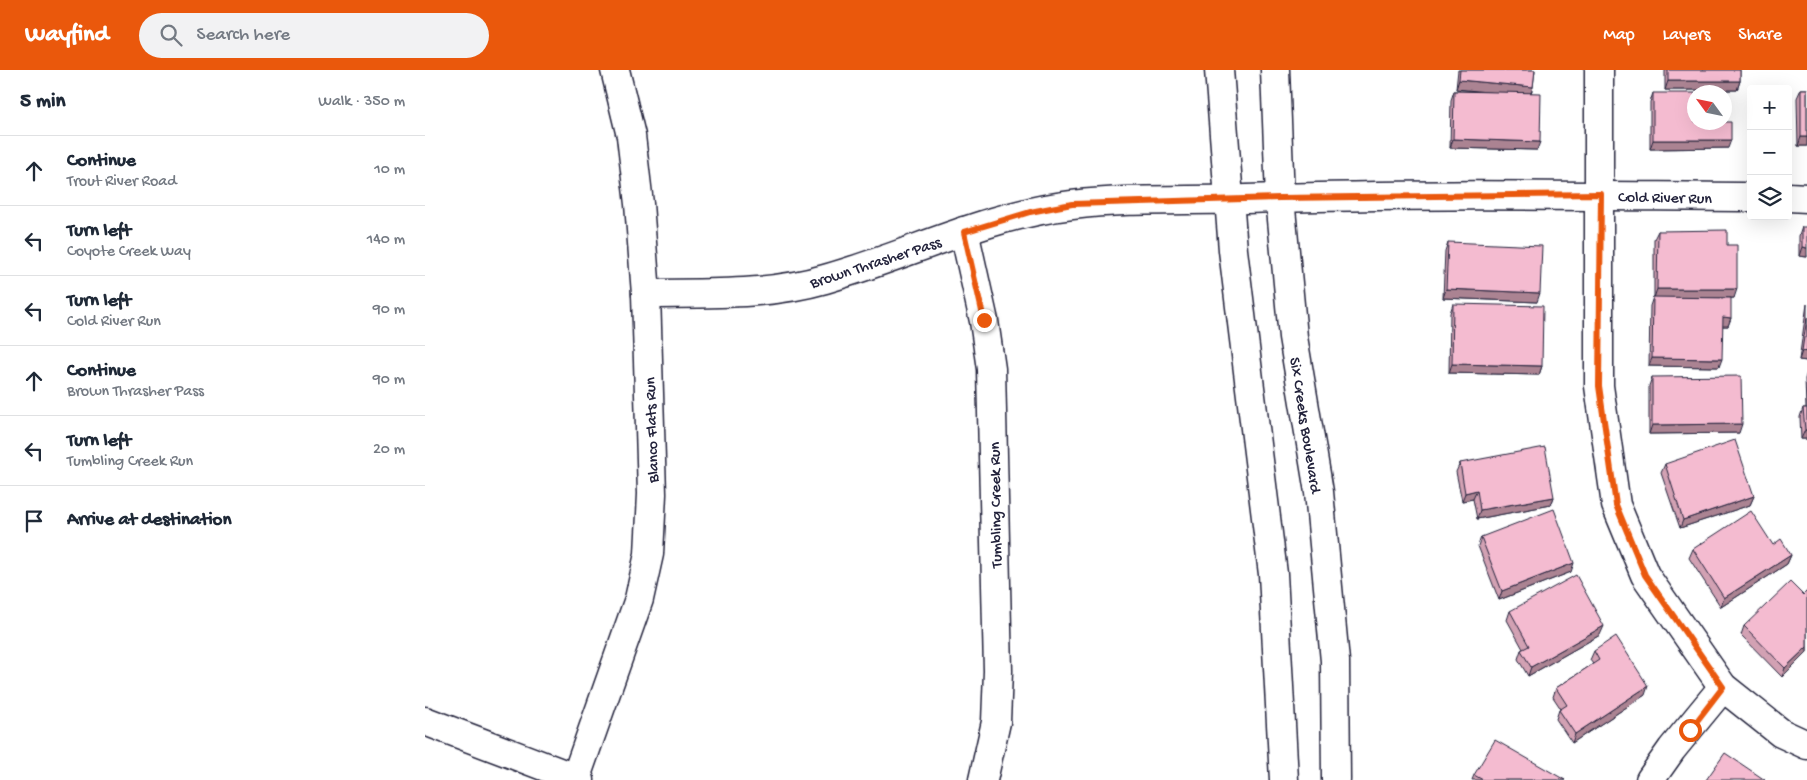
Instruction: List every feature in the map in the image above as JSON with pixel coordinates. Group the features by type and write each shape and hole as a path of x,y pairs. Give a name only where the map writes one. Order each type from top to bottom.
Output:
{"street":[{"name":"Blanco Flats Run","path":"577,779 639,599 649,554 652,494 647,294 631,136 615,70"},
{"path":"1219,70 1235,260 1273,574 1284,780"},
{"name":"Six Creeks Boulevard","path":"1275,70 1280,198 1293,337 1320,502 1335,661 1336,780"},
{"path":"1599,70 1601,194 1599,386 1616,505 1645,575 1723,687 1781,733 1807,745"},
{"name":"Cold River Run","path":"1280,198 1601,194 1747,197"},
{"name":"Brown Thrasher Pass","path":"647,294 763,292 824,279 1030,212 1072,204 1280,198"},
{"path":"1792,198 1807,198"},
{"name":"Tumbling Creek Run","path":"964,232 984,320 991,369 998,671 996,722 983,780"},
{"path":"1650,780 1672,749 1723,687"},
{"path":"425,721 577,779"}],"building":[{"path":"1460,70 1535,70 1533,87 1459,80"},
{"path":"1668,70 1740,70 1740,81 1668,81"},
{"path":"1801,89 1807,89 1807,137 1801,137"},
{"path":"1454,91 1541,93 1540,142 1453,139"},
{"path":"1653,93 1687,93 1687,130 1731,130 1731,140 1653,140"},
{"path":"1802,227 1807,227 1807,248 1802,247"},
{"path":"1727,230 1727,245 1737,245 1737,289 1657,289 1658,231"},
{"path":"1448,242 1542,246 1540,293 1446,289"},
{"path":"1653,297 1731,298 1731,318 1723,317 1722,359 1652,358"},
{"path":"1453,304 1543,306 1542,366 1452,364"},
{"path":"1807,318 1807,352 1802,351"},
{"path":"1741,376 1742,424 1652,425 1652,377"},
{"path":"1803,408 1807,408 1807,430 1805,430"},
{"path":"1735,440 1754,496 1683,520 1665,464"},
{"path":"1545,447 1554,497 1480,510 1477,490 1465,493 1460,463"},
{"path":"1554,509 1574,563 1502,591 1481,537"},
{"path":"1751,511 1773,545 1781,539 1791,555 1724,598 1693,549"},
{"path":"1576,575 1604,626 1531,667 1521,650 1529,646 1510,611"},
{"path":"1790,582 1803,595 1807,591 1807,647 1785,668 1744,626"},
{"path":"1616,636 1648,686 1575,734 1559,710 1567,705 1556,688 1599,660 1594,651"},
{"path":"1495,740 1565,780 1483,780 1474,775"},
{"path":"1725,753 1765,780 1706,780"}],"route":[{"path":"984,320 964,232 1030,212 1072,204 1280,198 1601,194 1599,386 1616,505 1645,575 1723,687 1690,730"}]}
